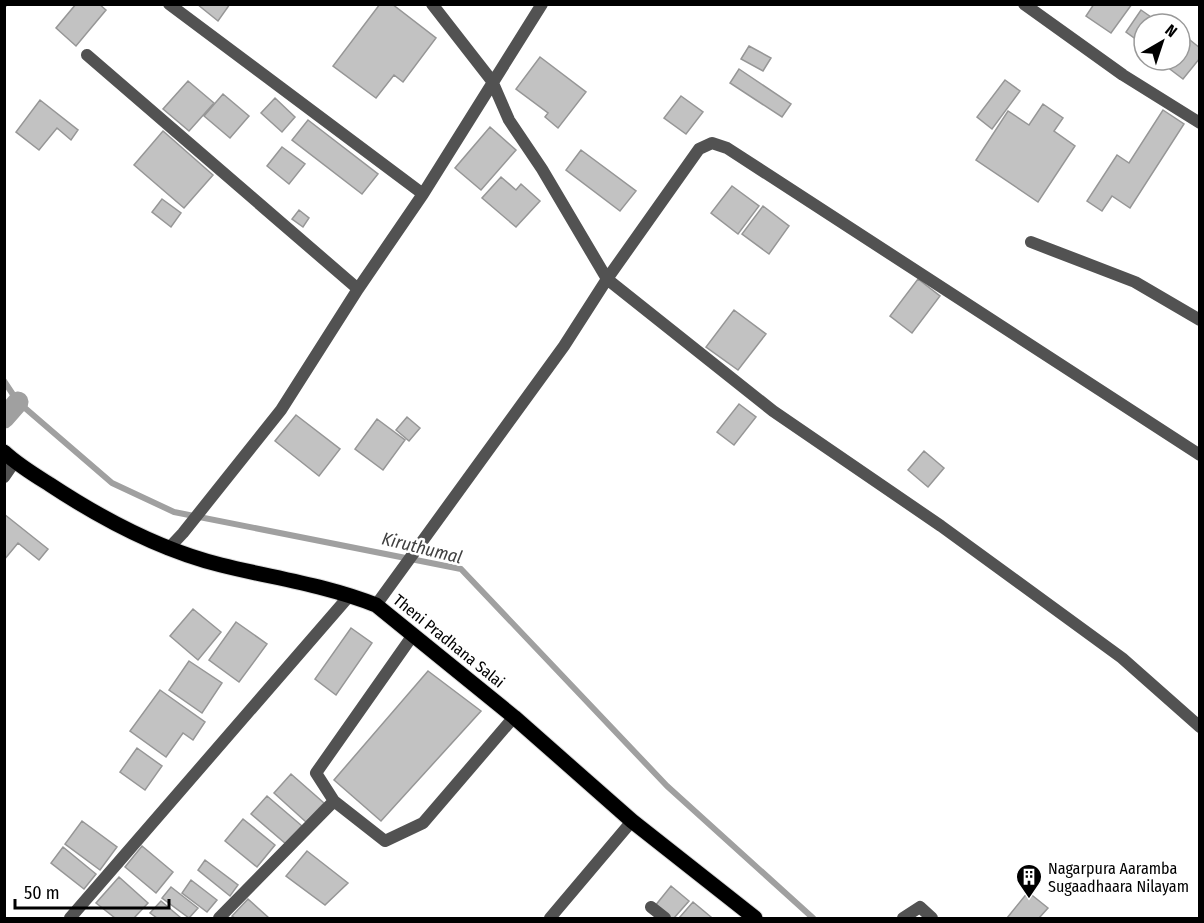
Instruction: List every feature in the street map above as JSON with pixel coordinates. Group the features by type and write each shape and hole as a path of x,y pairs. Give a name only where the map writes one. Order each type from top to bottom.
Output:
{"main road":[{"name":"Theni Pradhana Salai","path":"10,457 75,501 168,549 220,565 350,594 376,604 514,717 632,822 755,918"}],"street":[{"path":"169,4 423,194"},
{"path":"432,4 492,81 509,120 543,169 607,279 773,411 941,526 1122,658 1200,727"},
{"path":"168,549 281,410 358,289 423,194 542,4"},
{"path":"1024,4 1123,75 1200,123"},
{"path":"87,55 358,289"},
{"path":"376,604 564,346 607,279 699,149 712,143 727,148 1200,455"},
{"path":"1031,242 1134,282 1200,320"},
{"path":"4,477 10,457"},
{"path":"73,917 350,594"},
{"path":"413,635 316,773 334,801 385,840 423,823 514,717"},
{"path":"219,918 334,801"},
{"path":"550,918 632,822"},
{"path":"651,907 665,918"},
{"path":"903,918 920,907 932,918"}],"building":[{"path":"76,4 99,4 106,10 76,46 56,28"},
{"path":"197,4 230,4 218,21"},
{"path":"380,4 392,4 436,38 403,82 394,75 376,98 333,66"},
{"path":"1094,4 1132,4 1111,33 1086,16"},
{"path":"1132,23 1132,36 1126,32"},
{"path":"1192,42 1200,48 1200,58 1192,68"},
{"path":"749,46 771,58 763,71 741,59"},
{"path":"540,57 586,92 558,128 545,117 548,113 516,89"},
{"path":"739,69 791,104 782,117 730,83"},
{"path":"1174,72 1189,72 1183,79"},
{"path":"1005,80 1020,91 992,129 977,117"},
{"path":"188,81 214,103 189,131 163,109"},
{"path":"223,94 249,116 230,138 204,116"},
{"path":"681,96 703,112 686,134 664,118"},
{"path":"275,98 295,117 282,132 261,113"},
{"path":"40,100 78,130 71,140 57,128 39,150 16,132"},
{"path":"1043,104 1063,118 1054,131 1075,146 1038,202 976,160 1008,111 1029,125"},
{"path":"1163,110 1184,124 1130,208 1112,196 1102,211 1087,201 1117,155 1129,163"},
{"path":"308,120 378,174 362,194 292,140"},
{"path":"490,127 516,150 481,190 455,168"},
{"path":"163,131 213,175 184,208 134,165"},
{"path":"282,147 305,164 289,184 267,166"},
{"path":"581,150 636,191 620,211 566,170"},
{"path":"501,177 516,190 521,184 540,201 516,227 482,198"},
{"path":"732,186 759,206 738,234 711,213"},
{"path":"162,199 181,213 171,227 152,212"},
{"path":"763,206 789,226 769,254 742,234"},
{"path":"299,210 309,218 303,227 292,219"},
{"path":"918,279 940,296 912,333 890,316"},
{"path":"734,310 766,334 738,370 706,347"},
{"path":"739,404 756,417 734,445 717,432"},
{"path":"296,415 340,449 319,476 275,441"},
{"path":"407,417 420,428 409,441 396,430"},
{"path":"377,419 405,440 383,470 355,449"},
{"path":"924,451 944,468 928,487 908,470"},
{"path":"4,514 48,549 39,560 18,543 4,560"},
{"path":"193,609 221,632 198,660 170,636"},
{"path":"236,622 267,644 239,682 209,660"},
{"path":"351,628 372,643 336,695 315,679"},
{"path":"189,661 222,683 202,713 169,690"},
{"path":"428,671 481,711 381,821 334,780"},
{"path":"160,690 205,722 193,740 183,733 166,757 130,731"},
{"path":"137,748 162,766 145,790 120,772"},
{"path":"291,774 324,803 306,822 274,793"},
{"path":"267,796 302,826 286,844 251,814"},
{"path":"243,819 275,845 257,867 225,841"},
{"path":"82,821 117,847 100,870 65,844"},
{"path":"142,846 173,872 156,893 125,867"},
{"path":"63,847 96,874 84,889 51,863"},
{"path":"307,851 348,883 325,905 286,876"},
{"path":"205,860 238,885 230,896 198,870"},
{"path":"119,877 148,903 134,918 115,918 96,903"},
{"path":"191,880 217,900 207,912 182,893"},
{"path":"671,886 689,901 674,918 670,918 655,906"},
{"path":"171,887 198,908 189,918 162,898"},
{"name":"Nagarpura Aaramba Sugaadhaara Nilayam","path":"1028,892 1048,908 1039,918 1007,918"},
{"path":"248,899 269,918 235,918 232,916"},
{"path":"161,901 181,918 157,918 150,913"},
{"path":"693,902 711,917 679,918"}],"waterway":[{"name":"Kiruthumal","path":"4,381 18,402 112,483 174,512 461,569 667,786 813,918"},
{"path":"4,418 18,402"}],"place":[{"name":"Nagarpura Aaramba Sugaadhaara Nilayam","path":"1029,900"}]}
